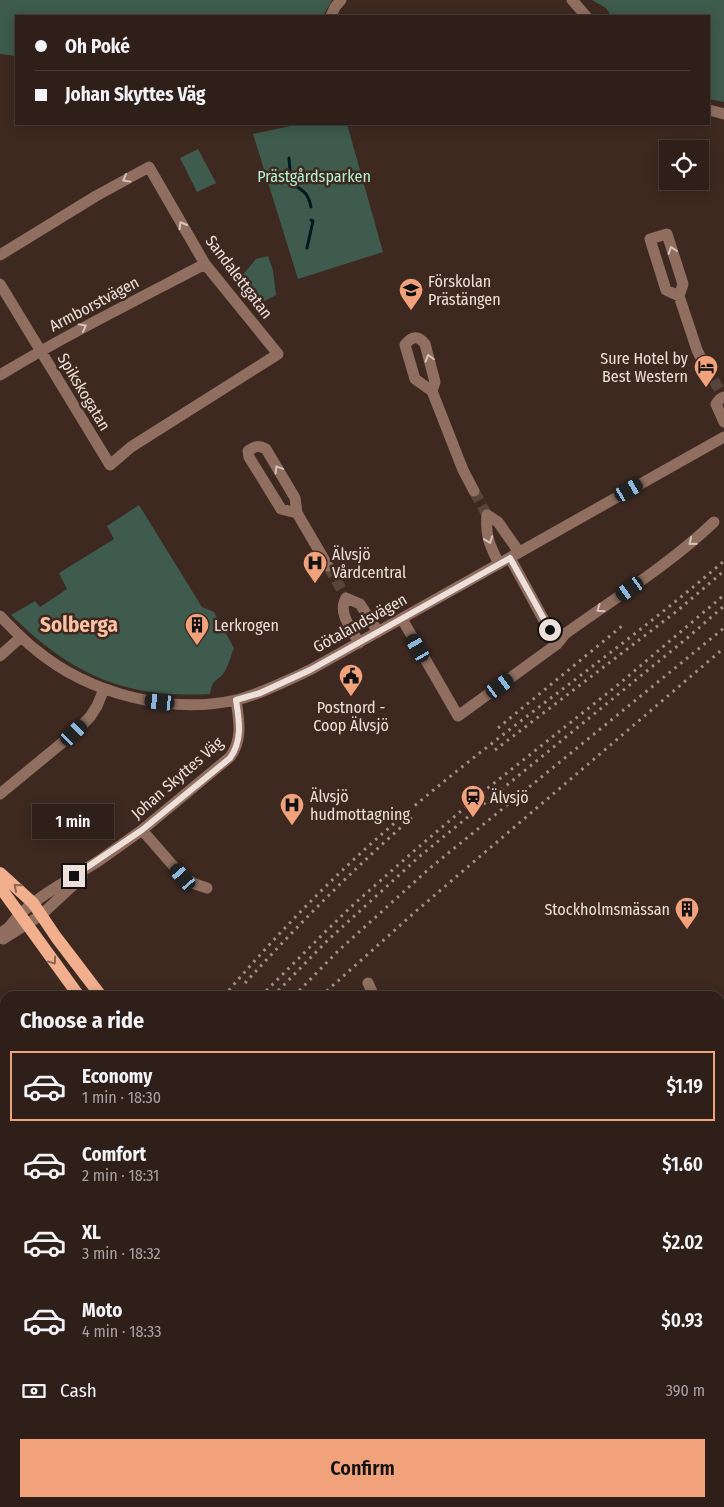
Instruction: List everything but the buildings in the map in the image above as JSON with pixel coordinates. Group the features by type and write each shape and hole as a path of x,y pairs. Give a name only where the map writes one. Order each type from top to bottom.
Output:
{"main road":[{"path":"0,873 34,903 56,937 97,991"},
{"path":"0,886 75,991"}],"street":[{"path":"331,15 341,0"},
{"path":"572,0 585,15"},
{"path":"710,110 724,114"},
{"name":"Sandalettgatan","path":"0,255 96,196 149,167 205,264 278,354 131,448 110,465"},
{"path":"679,296 666,290 650,239 667,234 683,284 679,296 698,350 706,366"},
{"name":"Armborstvägen","path":"0,375 92,322 205,264"},
{"name":"Spikskogatan","path":"0,284 110,465"},
{"path":"432,391 463,470 474,491"},
{"path":"722,395 716,404 724,422"},
{"name":"Götalandsvägen","path":"0,616 36,651 54,664 104,689 147,701 170,703 209,704 236,700 260,693 310,670 724,436"},
{"path":"298,513 281,509 249,458 248,451 254,447 261,446 266,449 295,498 298,513 328,566"},
{"path":"499,564 487,537 487,515 498,522 557,644"},
{"path":"402,619 458,716 557,644 565,634 660,567 714,522"},
{"path":"359,642 343,614 343,594 360,604 378,632"},
{"path":"0,656 21,637"},
{"path":"0,794 74,733 90,717 104,689"},
{"name":"Johan Skyttes Väg","path":"0,941 6,938 24,919 34,903 142,830 230,758 237,749 239,740 236,700"},
{"path":"142,830 183,877 194,884 207,888"},
{"name":"Johan Skyttes Väg","path":"0,934 24,919 42,915 100,860"},
{"path":"368,983 372,991"}],"green space":[{"path":"0,0 332,0 324,15 15,15 15,56 0,54"},
{"path":"592,0 724,0 724,102 710,99 710,15 610,15 606,8"},
{"name":"Prästgårdsparken","path":"295,125 347,125 383,252 298,279 253,134"},
{"path":"198,149 216,183 197,192 180,158"},
{"path":"268,256 273,270 276,295 257,305 241,277 256,259"},
{"path":"139,505 202,607 214,612 234,648 225,671 214,682 210,694 151,692 125,687 101,679 55,653 33,636 11,615 35,601 40,607 67,589 59,573 114,539 107,526"}],"waterway":[{"path":"289,158 291,183 307,195 311,207"},
{"path":"307,248 313,221 311,220"}],"tunnel":[{"path":"705,366 719,389"},
{"path":"474,491 487,515"},
{"path":"328,566 341,589"}],"railway":[{"path":"228,991 304,909 390,827 472,759 641,629 724,561"},
{"path":"495,750 677,611 724,571"},
{"path":"266,991 354,904 414,851 488,788 619,684 724,595"},
{"path":"278,991 327,941 420,856 724,606"},
{"path":"498,728 622,626"},
{"path":"299,991 338,951 430,868 724,628"},
{"path":"327,991 415,912 724,648"},
{"path":"245,983 328,896 415,815"}],"place":[{"name":"Förskolan Prästängen","path":"411,311"},
{"name":"Sure Hotel by Best Western","path":"706,388"},
{"name":"Älvsjö Vårdcentral","path":"315,584"},
{"name":"Lerkrogen","path":"197,646"},
{"name":"Postnord - Coop Älvsjö","path":"351,697"},
{"name":"Älvsjö","path":"473,818"},
{"name":"Älvsjö hudmottagning","path":"292,826"},
{"name":"Stockholmsmässan","path":"687,930"}],"district":[{"name":"Solberga","path":"79,625"}],"route":[{"path":"74,876 142,830 230,758 237,749 239,740 236,700 260,693 310,670 510,558 550,630"}]}
